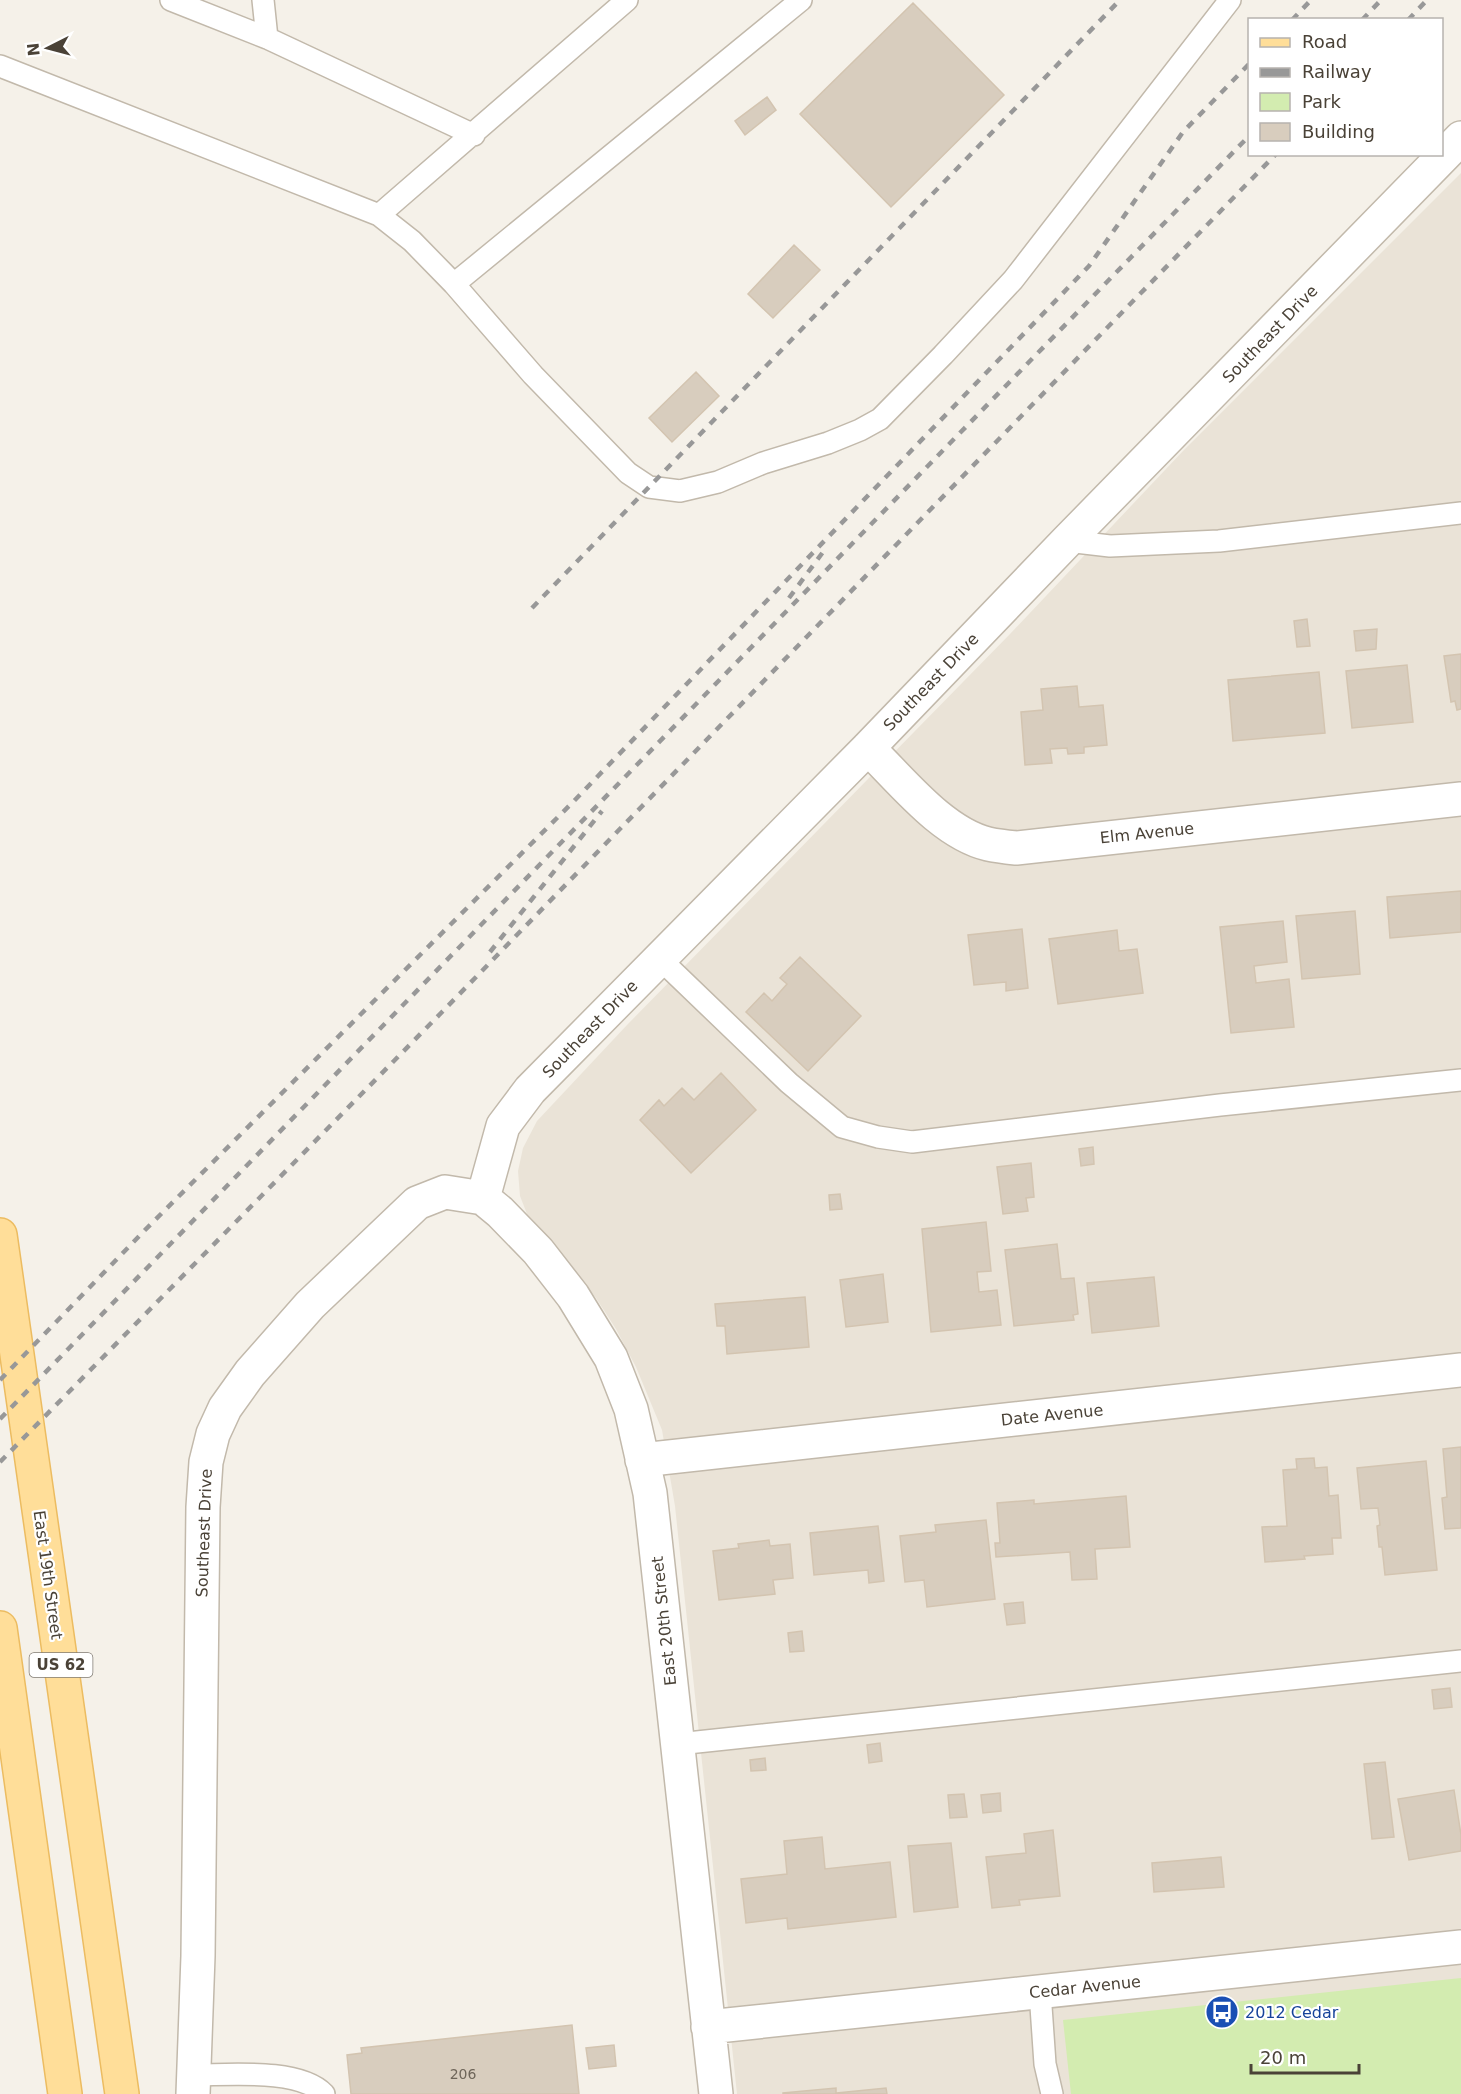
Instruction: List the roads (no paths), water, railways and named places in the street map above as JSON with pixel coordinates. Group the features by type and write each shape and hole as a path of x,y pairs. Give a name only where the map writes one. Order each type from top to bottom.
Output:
{"main road":[{"name":"East 19th Street","path":"0,1235 122,2094"},
{"name":"US 62","path":"0,1628 65,2094"}],"street":[{"name":"Southeast Drive","path":"194,2084 198,1956 202,1507 206,1462 213,1434 225,1408 250,1373 310,1305 417,1203 445,1192 483,1198 503,1126 530,1090 868,748 1461,138"},
{"name":"Elm Avenue","path":"868,748 933,812 964,834 987,844 1016,848 1461,799"},
{"name":"East 20th Street","path":"483,1198 538,1251 573,1296 610,1358 631,1409 650,1493 716,2094"},
{"name":"Date Avenue","path":"642,1460 1461,1370"},
{"name":"Cedar Avenue","path":"708,2027 1461,1947"}],"lane":[{"path":"171,0 267,38 474,135"},
{"path":"263,0 267,38"},
{"path":"379,216 627,0"},
{"path":"454,284 801,0"},
{"path":"0,66 379,216 412,241 454,284 533,375 628,473 649,487 680,491 718,482 763,463 828,443 860,430 880,418 1013,280 1230,0"},
{"path":"1067,541 1110,546 1219,541 1461,513"},
{"path":"659,958 789,1083 842,1127 878,1137 912,1142 1220,1105 1461,1080"},
{"path":"678,1744 1461,1661"},
{"path":"1040,1992 1046,2064 1052,2094"},
{"path":"194,2084 275,2076 307,2082 324,2094"}],"railway":[{"path":"532,608 1120,0"},
{"path":"1294,18 1311,0"},
{"path":"1364,18 1381,0"},
{"path":"1410,18 1427,0"},
{"path":"0,1380 145,1230 573,802 1089,266 1183,132 1248,65"},
{"path":"0,1419 1248,137"},
{"path":"0,1462 442,1012 1274,156"},
{"path":"789,598 823,552"},
{"path":"490,952 602,811"}],"place":[{"name":"2012 Cedar","path":"1222,2012"}]}
